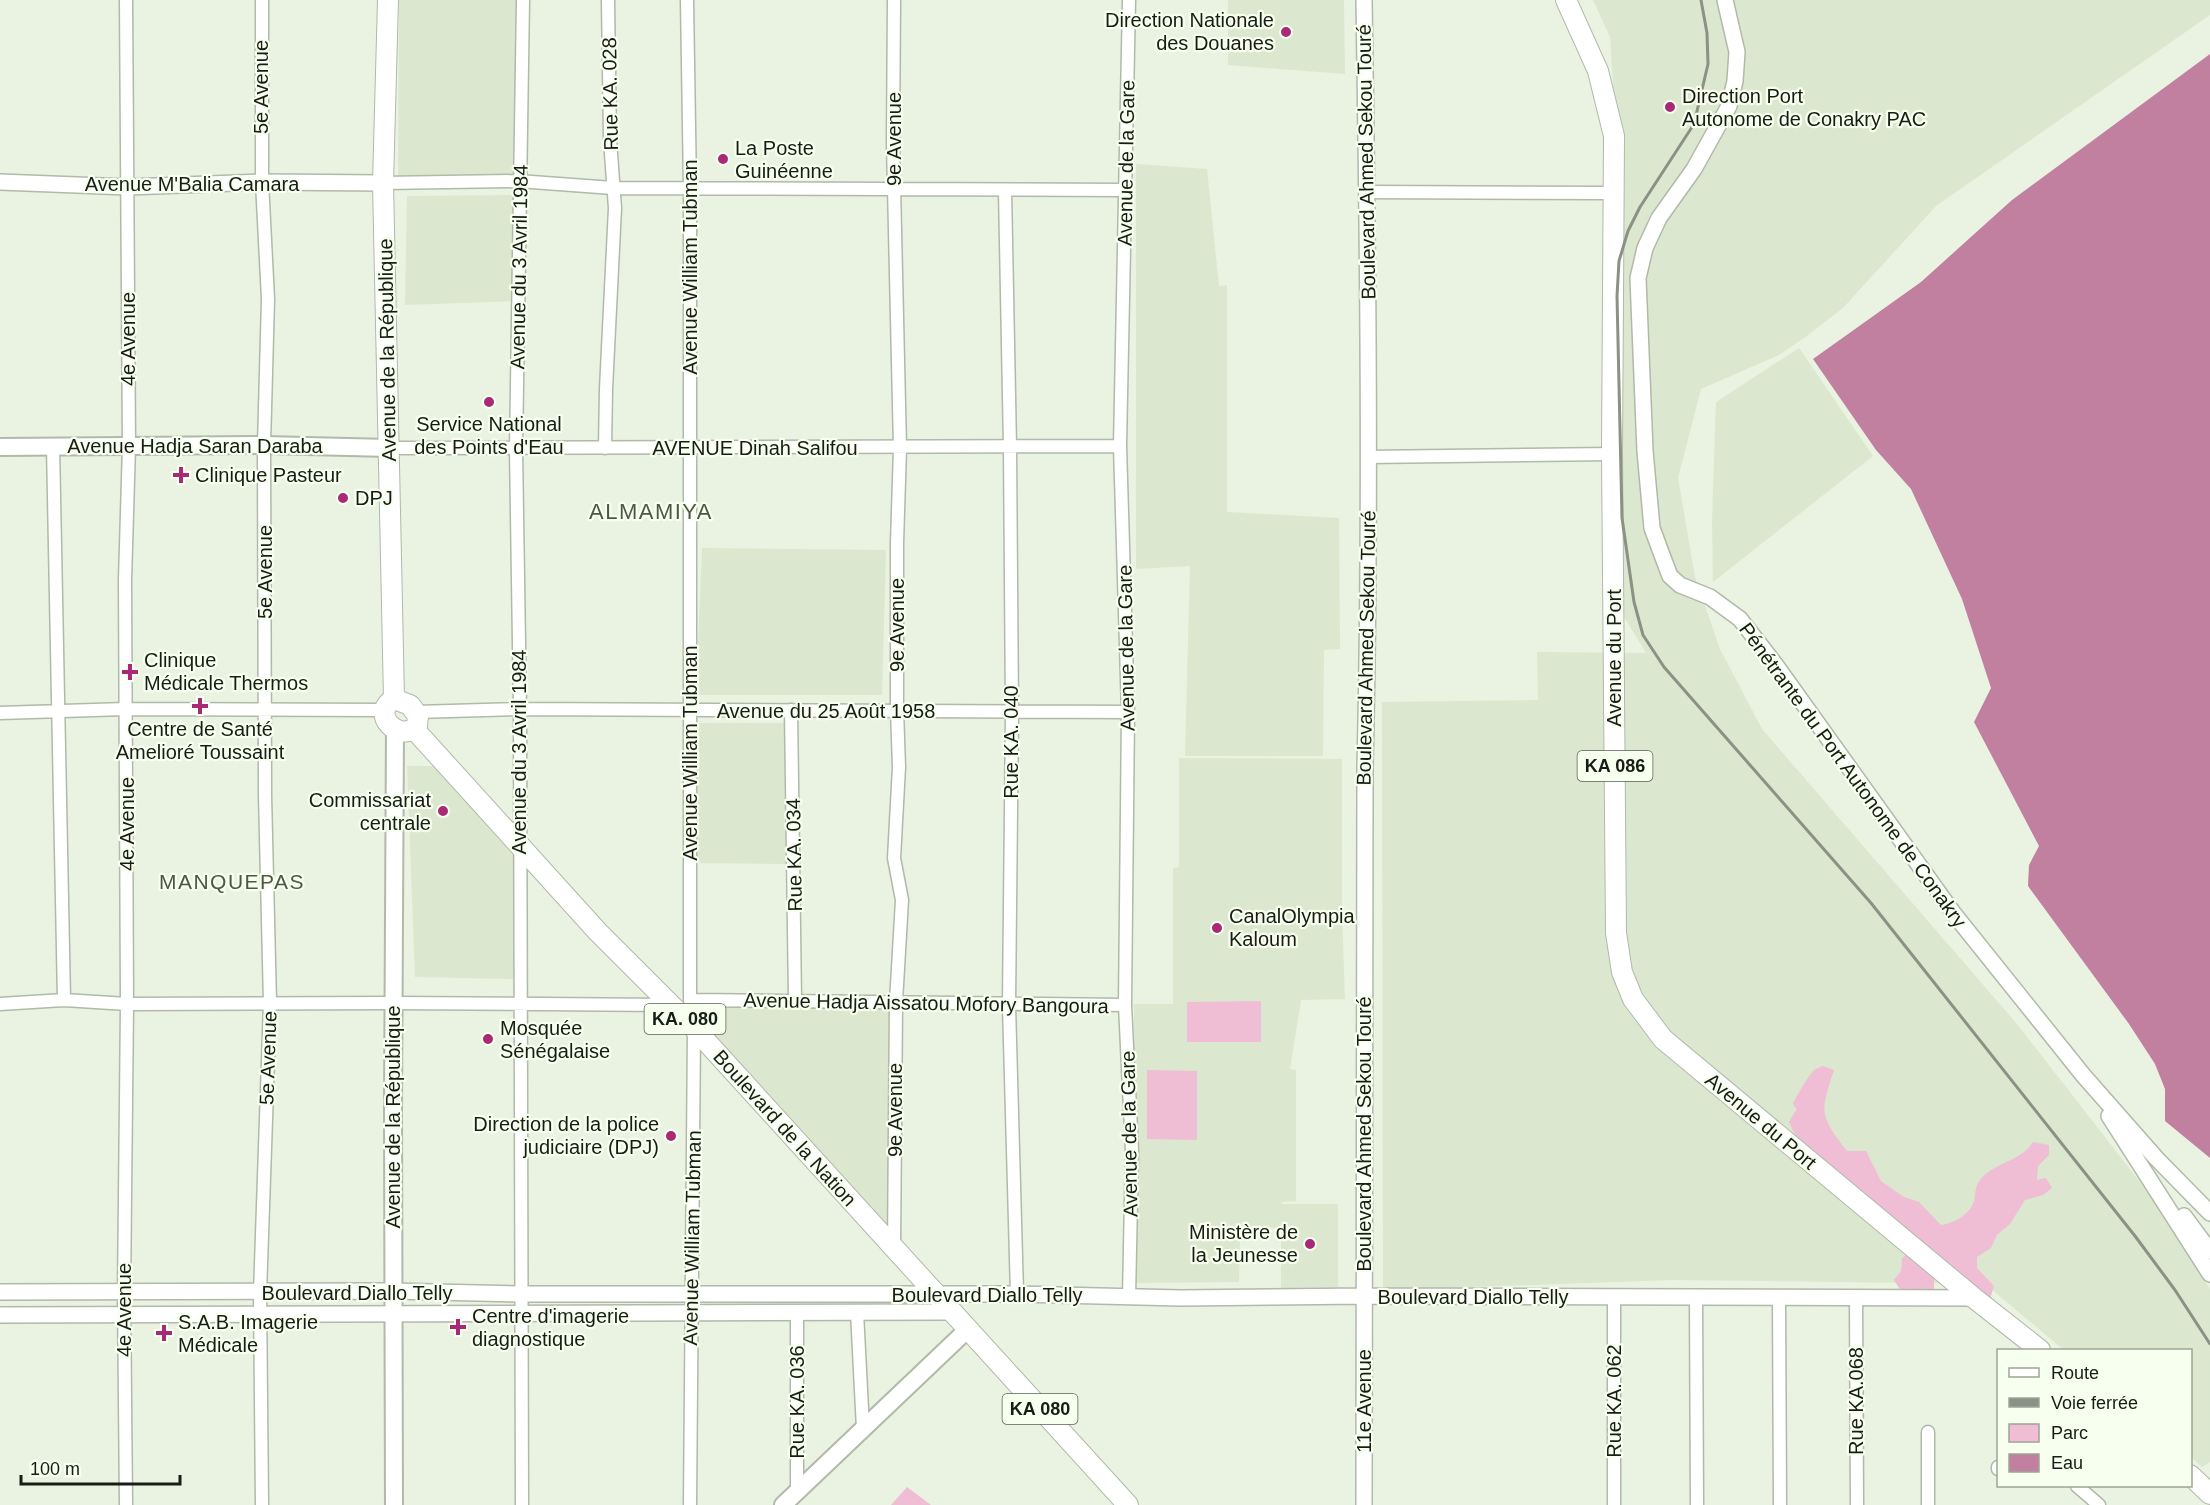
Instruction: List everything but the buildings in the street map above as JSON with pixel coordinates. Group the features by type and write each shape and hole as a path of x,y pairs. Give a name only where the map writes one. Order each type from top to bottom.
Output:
{"main road":[{"name":"Avenue de la République","path":"388,0 383,183 390,448 389,704"},
{"name":"Avenue du Port","path":"1566,0 1588,46 1606,98 1614,135 1612,454 1616,933 1625,981 1633,999 1663,1039 2037,1349"},
{"name":"Avenue Hadja Saran Daraba","path":"0,447 390,448"},
{"path":"389,704 410,705 408,723 385,720 389,704"},
{"name":"Avenue de la République","path":"394,1505 393,1003 408,723"},
{"name":"Boulevard de la Nation","path":"408,723 669,1005 694,1028 1128,1505"},
{"path":"783,1505 968,1329"},
{"path":"2192,1477 2210,1494"}],"street":[{"name":"4e Avenue","path":"126,0 129,446 125,580 126,1505"},
{"name":"5e Avenue","path":"262,0 262,182 268,299 264,446 270,1003 260,1293 262,1505"},
{"name":"Avenue du 3 Avril 1984","path":"522,1505 520,709 516,449 523,0"},
{"name":"Rue KA. 028","path":"605,448 615,208 610,140 608,0"},
{"name":"Avenue William Tubman","path":"687,0 690,189 690,1000 694,1028 690,1505"},
{"name":"9e Avenue","path":"894,0 894,189 900,448 897,543 899,767 894,858 902,900 896,1002 894,1249"},
{"name":"Avenue de la Gare","path":"1129,1297 1132,1151 1125,1005 1128,712 1120,446 1130,0"},
{"name":"Boulevard Ahmed Sekou Touré","path":"1364,0 1368,457 1364,1296"},
{"name":"Pénétrante du Port Autonome de Conakry","path":"1725,0 1737,52 1735,81 1729,106 1694,170 1659,218 1645,248 1638,278 1645,452 1652,528 1670,576 1680,585 1710,597 1740,619 1775,664 1954,914 2083,1075"},
{"path":"383,183 520,181 613,188 1126,190"},
{"name":"Avenue M'Balia Camara","path":"0,182 128,187 262,182 383,183"},
{"name":"Rue KA. 040","path":"1005,190 1012,712 1009,1005 1017,1294"},
{"path":"1366,192 1615,193"},
{"path":"52,446 64,1000"},
{"name":"AVENUE Dinah Salifou","path":"390,448 1120,446"},
{"path":"1368,457 1612,454"},
{"path":"0,713 267,710 389,704"},
{"name":"Avenue du 25 Août 1958","path":"408,723 520,709 1128,712"},
{"name":"Rue KA. 034","path":"792,710 795,1001"},
{"path":"0,1004 64,1000 127,1004 669,1005"},
{"name":"Avenue Hadja Aissatou Mofory Bangoura","path":"690,1000 1125,1005"},
{"path":"2083,1075 2210,1274"},
{"path":"2083,1075 2210,1224"},
{"path":"2118,1130 2210,1251"},
{"path":"2156,1158 2210,1213"},
{"name":"Boulevard Diallo Telly","path":"0,1292 392,1291 521,1294 1017,1294 1129,1297 1974,1298"},
{"name":"11e Avenue","path":"1364,1296 1364,1505"},
{"path":"1779,1297 1780,1505"},
{"name":"Rue KA.068","path":"1856,1297 1857,1505"},
{"name":"Rue KA. 062","path":"1614,1298 1614,1505"},
{"path":"1696,1298 1697,1505"},
{"name":"Rue KA. 036","path":"797,1312 797,1493"},
{"path":"857,1312 863,1429"},
{"name":"Boulevard Diallo Telly","path":"0,1315 953,1312"},
{"path":"1928,1432 1928,1505"},
{"path":"2079,1487 2099,1505"}],"shaded area":[{"path":"399,0 518,0 517,180 398,179"},
{"name":"Direction Nationale des Douanes","path":"1228,0 1344,0 1345,74 1228,65"},
{"path":"1593,0 2210,0 2210,15 1936,206 1843,308 1804,338 1779,355 1701,389 1678,478 1695,577 1720,649 1762,729 2017,1024 2147,1191 2210,1289 2210,1462 2202,1467 2192,1458 2192,1349 2063,1349 1985,1284 1673,1280 1383,1290 1382,702 1538,700 1537,652 1646,653 1623,615 1621,198 1610,37"},
{"path":"1136,164 1207,169 1219,286 1227,285 1227,512 1339,518 1340,649 1324,650 1323,756 1185,756 1190,566 1136,569"},
{"path":"515,195 514,301 405,305 407,196"},
{"path":"1799,348 1873,456 1713,582 1712,521 1716,402"},
{"path":"702,548 886,550 882,695 696,695"},
{"path":"697,723 787,723 789,864 696,863"},
{"path":"1179,758 1342,759 1342,913 1345,999 1301,1000 1290,1069 1296,1070 1296,1201 1282,1202 1282,1204 1338,1204 1338,1287 1281,1288 1281,1227 1240,1232 1239,1282 1134,1283 1134,1004 1173,1004 1173,868 1179,867"},
{"path":"407,766 437,766 516,857 514,872 515,979 415,977"},
{"path":"693,1003 890,1010 888,1233 704,1036"}],"green space":[{"path":"1261,1001 1261,1042 1187,1042 1187,1002"},
{"path":"1823,1066 1834,1070 1826,1096 1825,1113 1838,1139 1847,1151 1866,1151 1881,1181 1904,1197 1919,1202 1941,1225 1958,1219 1969,1210 1973,1204 1978,1183 1991,1170 2020,1155 2033,1142 2049,1145 2049,1155 2038,1166 2037,1180 2046,1178 2052,1188 2043,1195 2025,1200 2010,1224 1997,1235 1991,1248 1977,1257 1977,1268 1994,1286 1990,1299 1934,1276 1934,1289 1919,1292 1901,1291 1894,1280 1901,1271 1902,1258 1909,1253 1800,1145 1789,1122 1797,1110 1793,1104 1802,1087 1814,1070"},
{"path":"1147,1070 1197,1071 1197,1140 1147,1139"},
{"path":"907,1487 931,1505 891,1505"}],"water":[{"path":"2210,54 2210,1158 2165,1121 2165,1089 2155,1064 2129,1024 2028,886 2029,865 2039,846 1974,722 1991,688 1962,599 1911,489 1876,450 1813,359 1921,282 2012,200"}],"railway":[{"path":"1701,0 1707,33 1708,64 1694,124 1640,207 1628,231 1619,261 1617,296 1622,518 1634,602 1643,635 1664,667 1871,903 2135,1236 2175,1290 2210,1344"}],"place":[{"name":"Direction Nationale des Douanes","path":"1286,32"},
{"name":"Direction Port Autonome de Conakry PAC","path":"1670,107"},
{"name":"La Poste Guinéenne","path":"723,159"},
{"name":"Service National des Points d'Eau","path":"489,402"},
{"name":"Clinique Pasteur","path":"181,475"},
{"name":"DPJ","path":"343,498"},
{"name":"Clinique Médicale Thermos","path":"130,672"},
{"name":"Centre de Santé Amelioré Toussaint","path":"200,706"},
{"name":"Commissariat centrale","path":"443,811"},
{"name":"CanalOlympia Kaloum","path":"1217,928"},
{"name":"Mosquée Sénégalaise","path":"488,1039"},
{"name":"Direction de la police judiciaire (DPJ)","path":"671,1136"},
{"name":"Ministère de la Jeunesse","path":"1310,1244"},
{"name":"Centre d'imagerie diagnostique","path":"458,1327"},
{"name":"S.A.B. Imagerie Médicale","path":"164,1333"}],"district":[{"name":"ALMAMIYA","path":"651,511"},
{"name":"MANQUEPAS","path":"232,881"}]}
